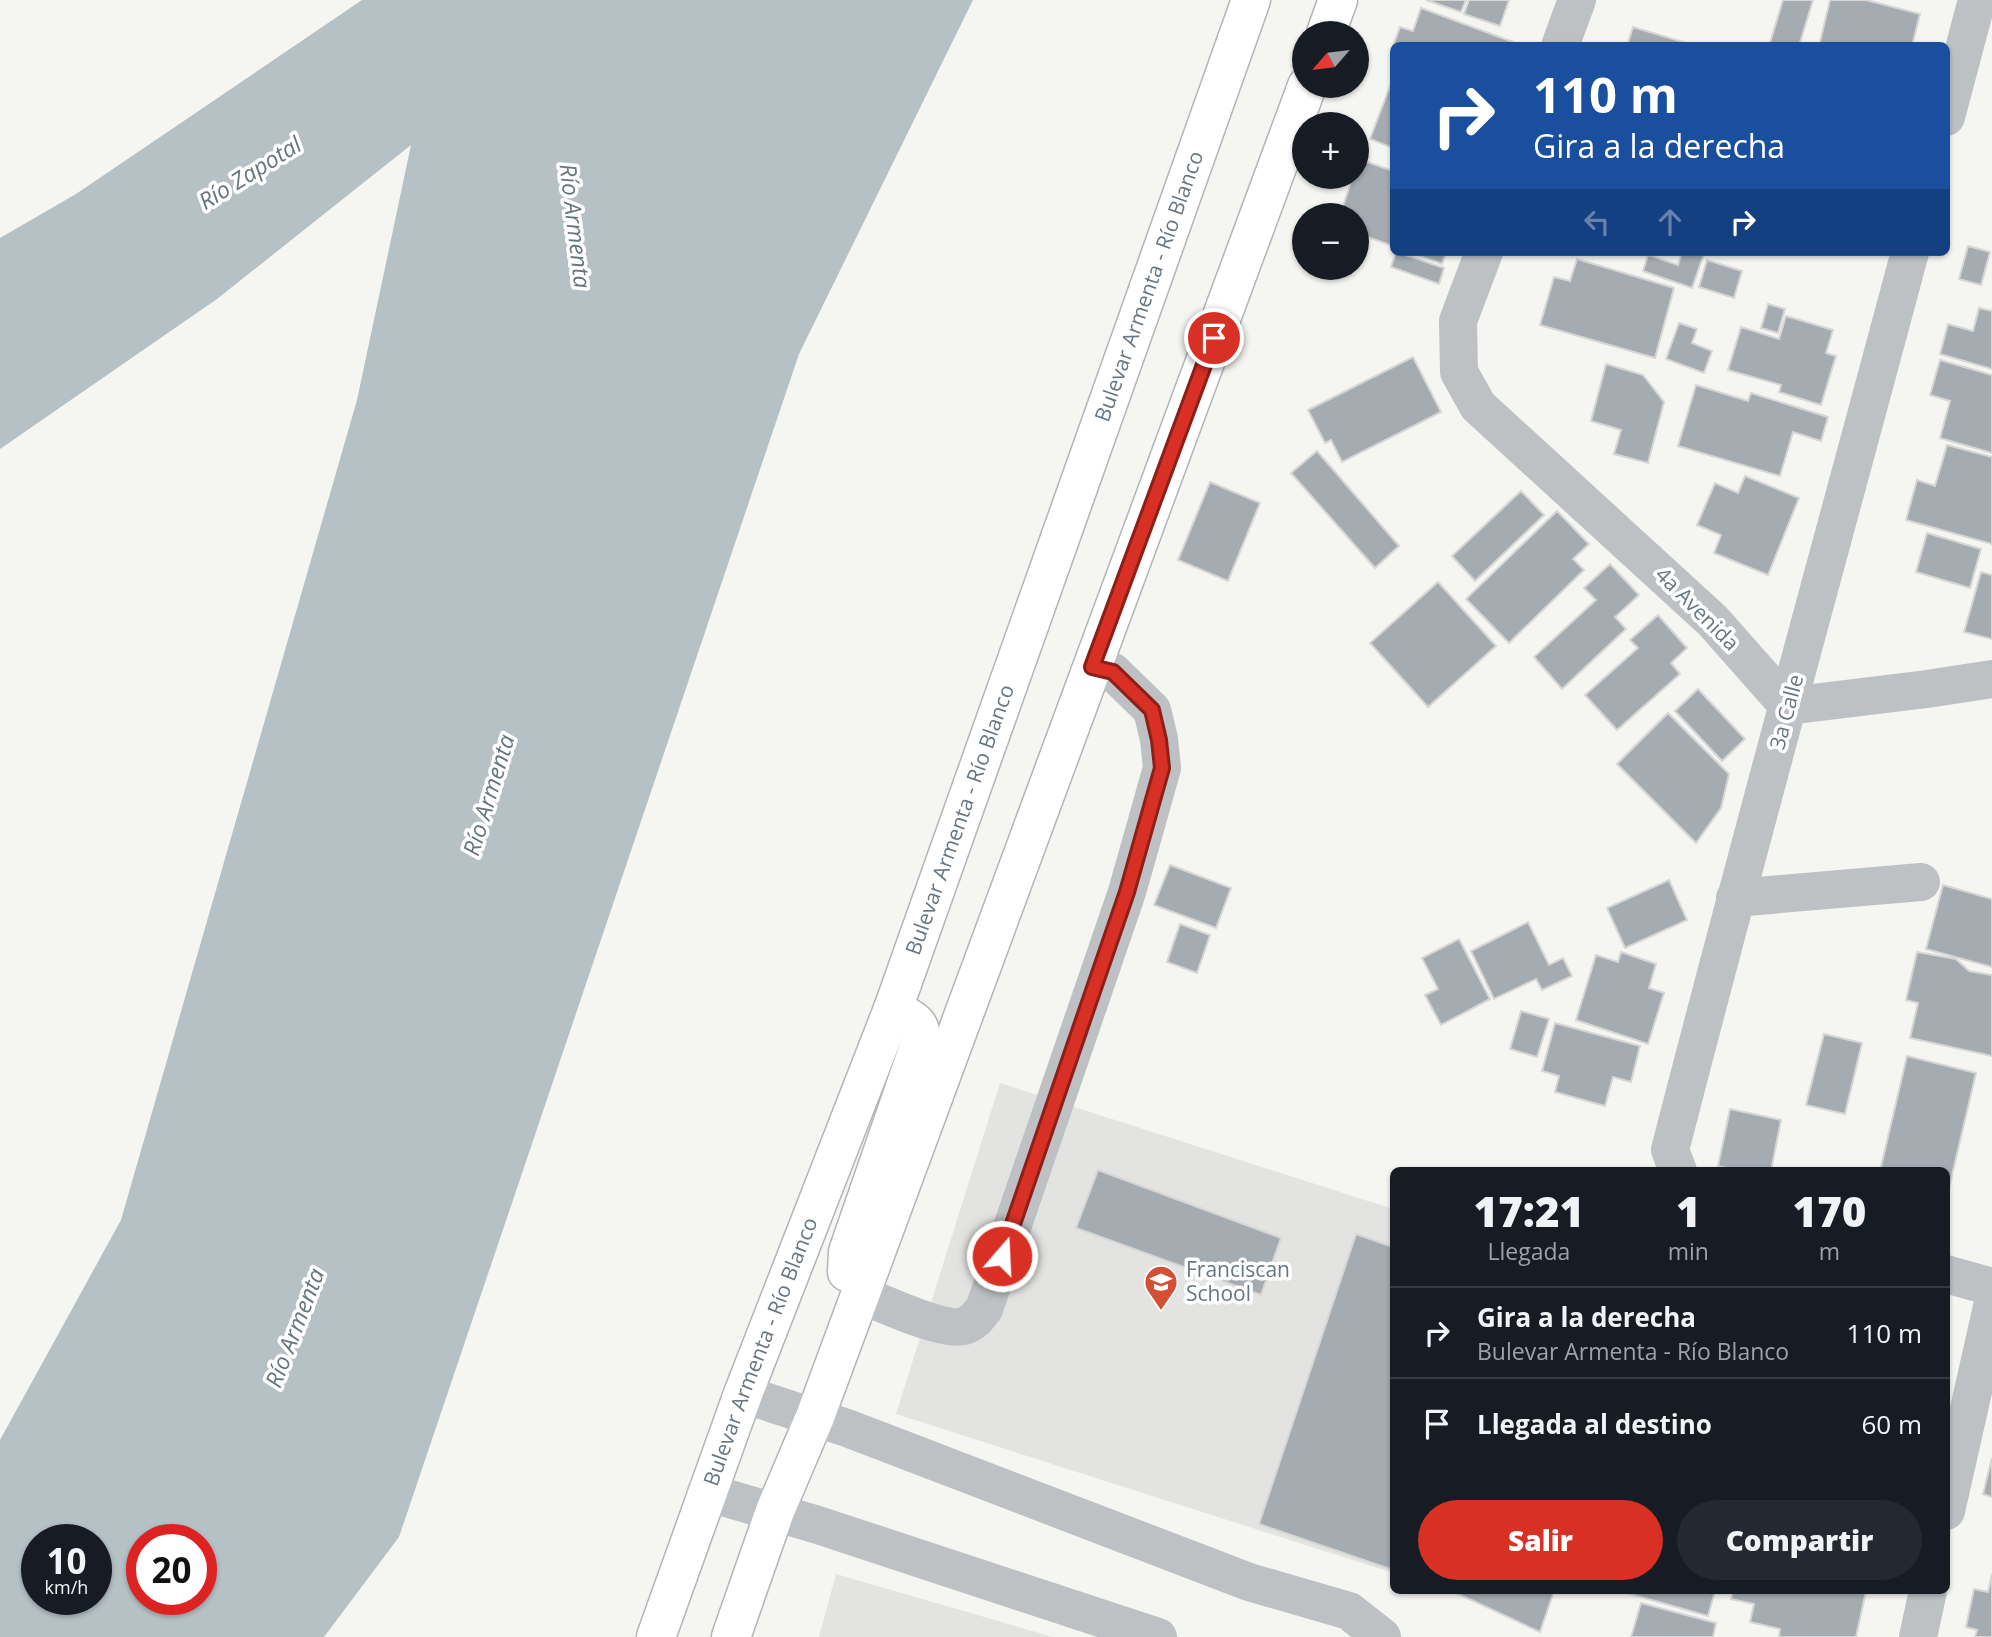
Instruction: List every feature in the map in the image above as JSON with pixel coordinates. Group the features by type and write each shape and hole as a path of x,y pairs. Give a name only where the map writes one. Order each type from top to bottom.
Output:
{"main road":[{"name":"Bulevar Armenta - Río Blanco","path":"656,1637 706,1492 893,1009 1251,0"},
{"path":"1330,21 1338,0"},
{"path":"732,1637 775,1511 815,1418 1303,98"},
{"path":"860,1294 850,1285 846,1268 848,1251 922,1032 916,1022 893,1009"}],"street":[{"path":"1561,42 1577,0"},
{"path":"1950,102 1978,0"},
{"name":"4a Avenida","path":"1482,256 1458,321 1459,372 1478,406 1713,621 1788,706"},
{"name":"3a Calle","path":"1676,1167 1670,1150 1735,898 1909,256"},
{"path":"860,1294 913,1316 954,1327 974,1322 984,1309 1123,905 1162,768 1152,710 1113,672 1092,667"},
{"path":"1788,706 1992,679"},
{"path":"1735,898 1921,882"},
{"path":"1950,1275 1992,1287"},
{"path":"1950,1493 1992,1307"},
{"path":"743,1394 860,1433 1249,1583 1349,1611 1382,1637"},
{"path":"706,1492 775,1511 1158,1637"},
{"path":"1918,1637 1927,1594"}],"shaded area":[{"name":"Franciscan School","path":"1000,1083 1390,1208 1390,1572 896,1414"},
{"path":"836,1574 1053,1637 819,1637"}],"water":[{"path":"362,0 973,0 799,354 399,1537 324,1637 0,1637 0,1440 121,1220 357,400 411,145 217,299 0,449 0,238 76,194"}],"building":[{"path":"1426,0 1466,0 1461,12"},
{"path":"1469,0 1509,0 1500,26 1464,14"},
{"path":"1783,0 1813,0 1800,42 1770,42"},
{"path":"1830,0 1866,0 1920,14 1913,42 1820,42"},
{"path":"1421,8 1513,42 1394,42 1400,27 1413,31"},
{"path":"1633,27 1683,42 1628,42"},
{"path":"1390,86 1390,147 1370,139"},
{"path":"1369,163 1390,170 1390,245 1369,238 1369,203 1344,203 1349,189 1369,189"},
{"path":"1968,246 1990,252 1981,285 1959,279"},
{"path":"1395,256 1408,256 1444,268 1439,284 1391,267"},
{"path":"1421,256 1445,256 1442,264"},
{"path":"1648,256 1678,265 1681,256 1703,256 1692,288 1643,271"},
{"path":"1577,259 1674,288 1655,358 1540,325 1554,277 1570,281"},
{"path":"1707,260 1742,271 1734,298 1699,287"},
{"path":"1768,304 1785,309 1778,333 1761,328"},
{"path":"1979,308 1992,311 1992,369 1940,354 1948,324 1973,331"},
{"path":"1786,316 1833,330 1826,353 1836,356 1821,405 1779,392 1781,385 1728,370 1741,327 1779,339"},
{"path":"1679,323 1697,329 1692,343 1712,351 1704,373 1666,359"},
{"path":"1413,357 1441,412 1342,462 1331,440 1325,443 1308,410"},
{"path":"1940,360 1992,375 1992,453 1940,438 1950,401 1930,395"},
{"path":"1606,364 1643,375 1664,402 1648,463 1614,454 1621,430 1591,421"},
{"path":"1696,385 1748,401 1751,393 1828,417 1821,441 1793,432 1780,476 1678,446"},
{"path":"1947,445 1992,457 1992,544 1906,520 1917,480 1935,486"},
{"path":"1317,451 1399,546 1375,568 1291,473"},
{"path":"1745,476 1799,498 1768,575 1714,553 1721,535 1697,525 1715,483 1738,493"},
{"path":"1210,482 1260,503 1228,581 1178,560"},
{"path":"1521,491 1544,515 1475,581 1452,556"},
{"path":"1557,511 1589,544 1573,559 1584,570 1509,643 1466,599"},
{"path":"1927,533 1981,549 1970,588 1916,572"},
{"path":"1610,564 1639,595 1615,617 1626,629 1562,689 1534,657 1596,600 1584,588"},
{"path":"1981,572 1992,575 1992,639 1964,632"},
{"path":"1438,582 1496,646 1428,707 1370,643"},
{"path":"1658,615 1687,648 1671,663 1680,674 1617,730 1585,695 1638,648 1630,640"},
{"path":"1698,689 1745,739 1722,761 1675,711"},
{"path":"1668,713 1729,774 1721,808 1696,843 1617,764"},
{"path":"1170,865 1231,888 1216,928 1154,905"},
{"path":"1669,880 1687,920 1625,948 1607,908"},
{"path":"1943,885 1992,899 1992,967 1926,949"},
{"path":"1528,922 1549,965 1563,958 1572,976 1542,990 1536,979 1494,999 1471,951"},
{"path":"1180,924 1210,935 1197,973 1167,962"},
{"path":"1459,939 1490,999 1441,1025 1425,995 1438,989 1422,958"},
{"path":"1621,952 1656,964 1649,988 1664,993 1648,1044 1576,1020 1596,955 1618,962"},
{"path":"1917,952 1956,959 1969,971 1992,975 1992,1056 1910,1038 1918,1003 1906,1000"},
{"path":"1521,1011 1549,1019 1537,1057 1510,1049"},
{"path":"1555,1023 1640,1046 1631,1082 1613,1077 1605,1106 1555,1092 1559,1076 1542,1071"},
{"path":"1824,1034 1862,1043 1845,1114 1806,1105"},
{"path":"1907,1056 1976,1073 1950,1184 1950,1167 1881,1167"},
{"path":"1730,1109 1781,1120 1772,1167 1718,1166"},
{"path":"1098,1170 1281,1238 1261,1295 1076,1228"},
{"path":"1356,1234 1390,1246 1390,1569 1259,1524"},
{"path":"1992,1458 1992,1497 1983,1494"},
{"path":"1992,1574 1992,1637 1975,1637 1977,1630 1966,1627 1974,1589 1988,1592"},
{"path":"1458,1594 1553,1594 1540,1632"},
{"path":"1631,1594 1714,1594 1708,1616"},
{"path":"1732,1594 1865,1594 1856,1637 1779,1637 1780,1629 1750,1622 1754,1604 1731,1599"},
{"path":"1641,1603 1716,1623 1713,1637 1631,1637"}],"place":[{"name":"Franciscan School","path":"1161,1312"}],"route":[{"path":"1002,1256 1127,892 1162,768 1152,710 1113,672 1092,667 1214,338"}],"water label":[{"name":"Río Zapotal","path":"250,173"},
{"name":"Río Armenta","path":"575,226"},
{"name":"Río Armenta","path":"489,795"},
{"name":"Río Armenta","path":"295,1328"}]}
